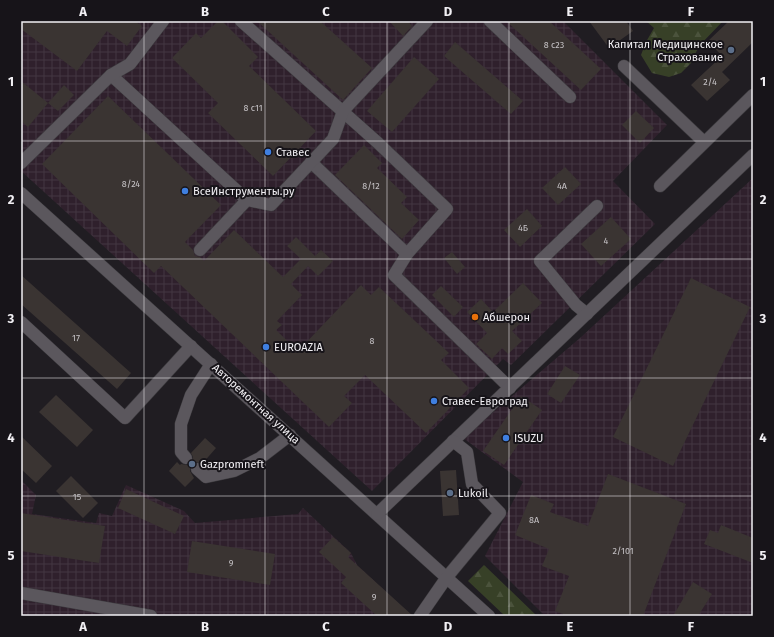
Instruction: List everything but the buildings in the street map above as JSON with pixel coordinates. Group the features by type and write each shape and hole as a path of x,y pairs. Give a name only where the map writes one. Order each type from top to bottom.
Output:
{"street":[{"path":"21,162 111,75 130,64 163,21"},
{"path":"241,21 343,111 448,209 407,254 394,275 510,388"},
{"path":"111,75 247,200 272,205 333,139 343,111 427,21"},
{"path":"490,21 570,97"},
{"path":"624,66 704,142"},
{"path":"660,186 753,95"},
{"path":"377,514 753,155"},
{"path":"311,162 407,254"},
{"name":"Авторемонтная улица","path":"21,193 489,616"},
{"path":"200,250 247,200"},
{"path":"587,314 576,305 540,261 597,206"},
{"path":"21,322 125,418 191,346"},
{"path":"186,458 180,452 182,424 191,394 211,364"},
{"path":"197,469 206,477 234,471 260,458 290,435"},
{"path":"420,616 447,577 500,513 472,484 467,452 453,441"},
{"path":"24,596 151,616"}],"shaded area":[{"path":"21,21 563,21 667,125 613,181 655,224 511,365 503,359 372,491 21,171"},
{"path":"753,178 753,616 545,616 485,556 523,482 463,438 580,338"},
{"path":"21,480 36,495 32,514 96,523 99,513 112,516 126,485 184,511 195,523 298,514 303,508 351,553 357,565 412,616 21,616"}],"green space":[{"path":"646,21 723,21 699,46 691,63 681,73 669,77 652,73 641,55 654,28"},
{"path":"484,565 537,616 505,616 468,581"}],"place":[{"name":"Капитал Медицинское Страхование","path":"731,50"},
{"name":"Ставес","path":"268,152"},
{"name":"ВсеИнструменты.ру","path":"185,191"},
{"name":"Абшерон","path":"475,317"},
{"name":"EUROAZIA","path":"266,347"},
{"name":"Ставес-Евроград","path":"434,401"},
{"name":"ISUZU","path":"506,438"},
{"name":"Gazpromneft","path":"192,464"},
{"name":"Lukoil","path":"450,493"}]}
